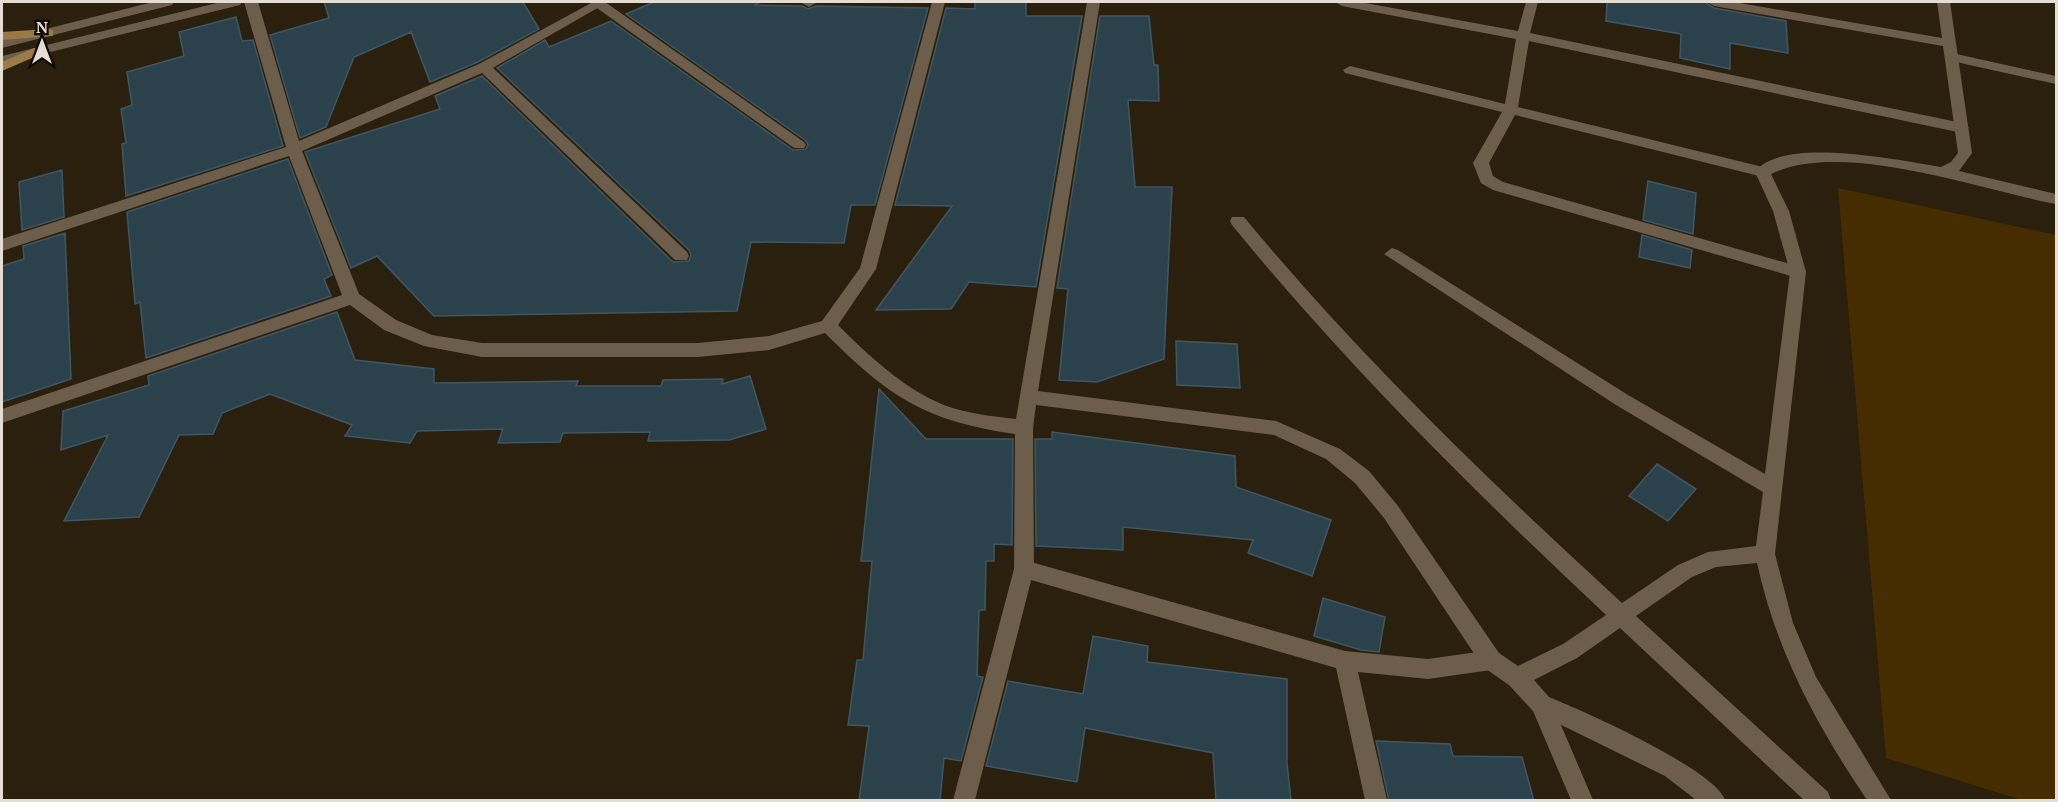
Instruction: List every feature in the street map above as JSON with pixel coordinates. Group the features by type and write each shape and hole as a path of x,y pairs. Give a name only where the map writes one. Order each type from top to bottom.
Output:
{"main road":[{"path":"2,36 48,33"},
{"path":"2,67 34,52"}],"street":[{"path":"2,44 167,2"},
{"path":"2,60 235,2"},
{"path":"251,2 294,149 352,298 390,325 430,341 482,350 698,350 769,343 828,326 868,269 939,2"},
{"path":"2,245 294,149 484,68 600,2 799,145"},
{"path":"964,801 1024,569 1024,428 1094,2"},
{"path":"1342,2 1523,36 1962,128"},
{"path":"1532,2 1523,36 1511,109 1482,163 1486,179 1498,186 1798,272"},
{"path":"1714,2 1951,50 2056,80"},
{"path":"1942,172 1955,168 1965,153 1944,2"},
{"path":"484,68 681,256"},
{"path":"1350,70 1763,172"},
{"path":"1763,172 1774,164 1803,157 1836,158 1942,172 2056,199"},
{"path":"1763,172 1781,211 1798,272 1765,554 1774,599 1793,656 1833,732 1880,801"},
{"path":"1238,221 1325,324 1435,437 1533,534 1820,801"},
{"path":"1392,254 1623,400 1774,489"},
{"path":"2,416 352,298"},
{"path":"828,326 854,351 926,404 968,420 1024,428"},
{"path":"1028,397 1276,428 1333,454 1362,477 1391,512 1491,660 1517,678 1540,704 1582,801"},
{"path":"1517,678 1570,651 1684,571 1715,558 1765,554"},
{"path":"1024,569 1345,661 1428,669 1491,660"},
{"path":"1345,661 1376,801"},
{"path":"1540,704 1673,768 1714,801"}],"shaded area":[{"path":"1838,188 2056,235 2056,800 2022,800 1886,758"}],"building":[{"path":"324,2 523,2 539,29 478,62 430,82 411,32 354,57 326,127 300,138 270,35 329,18"},
{"path":"654,2 761,2 754,5 802,6 808,9 816,6 928,8 875,205 851,205 844,243 751,242 737,311 434,316 377,256 351,268 305,152 440,109 435,96 482,76 673,262 689,261 691,255 689,250 497,68 545,40 549,47 611,21 793,150 806,149 808,144 805,140 626,14"},
{"path":"975,2 1026,2 1026,16 1082,16 1036,287 969,282 951,309 876,310 952,206 895,205 946,8 975,9"},
{"path":"1607,2 1705,2 1714,8 1786,21 1788,53 1730,43 1730,69 1680,58 1681,34 1606,21"},
{"path":"1100,16 1149,16 1154,65 1158,65 1159,101 1128,100 1135,187 1172,187 1164,359 1097,382 1059,380 1068,289 1057,288"},
{"path":"236,17 242,41 253,40 283,146 126,196 122,144 126,143 121,109 132,105 127,72 184,56 179,32"},
{"path":"288,159 332,275 324,279 331,296 146,358 140,302 135,304 127,212"},
{"path":"62,170 64,217 22,230 19,182"},
{"path":"1648,181 1696,193 1693,234 1643,220"},
{"path":"65,233 71,379 2,402 2,266 24,259 23,246"},
{"path":"1642,235 1692,250 1690,268 1639,257"},
{"path":"337,312 355,360 434,369 434,383 578,381 576,386 661,386 663,380 723,379 722,384 750,376 766,429 729,440 648,441 650,432 563,433 560,442 498,443 503,429 417,431 410,443 345,436 352,425 270,394 222,413 213,434 179,435 139,517 64,521 108,435 61,450 63,411 149,385 148,376"},
{"path":"1176,341 1237,344 1240,388 1177,385"},
{"path":"879,389 926,439 1013,439 1012,545 994,544 994,561 986,561 985,610 979,610 977,676 983,677 961,761 944,758 940,801 859,801 869,726 848,725 857,660 863,660 872,561 861,561"},
{"path":"1052,432 1235,456 1236,487 1331,520 1312,576 1248,553 1253,540 1123,527 1123,550 1036,546 1035,439 1052,439"},
{"path":"1657,464 1696,489 1668,521 1629,496"},
{"path":"1323,598 1385,617 1379,652 1361,650 1314,636"},
{"path":"1093,636 1148,646 1147,662 1287,679 1287,763 1291,801 1216,801 1213,753 1085,728 1077,782 986,766 1008,681 1083,694"},
{"path":"1376,741 1450,744 1453,756 1522,757 1534,801 1389,801"}]}
